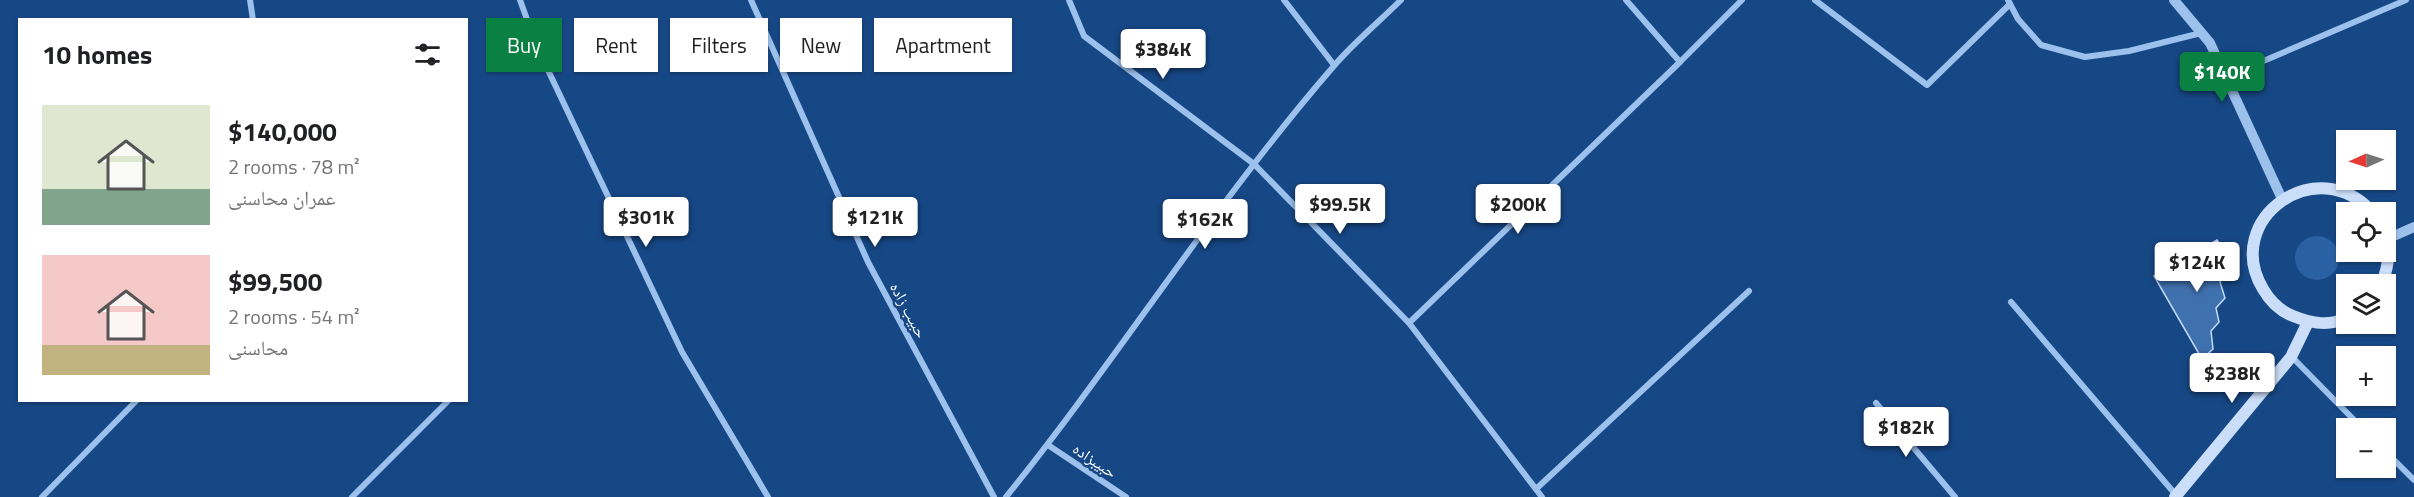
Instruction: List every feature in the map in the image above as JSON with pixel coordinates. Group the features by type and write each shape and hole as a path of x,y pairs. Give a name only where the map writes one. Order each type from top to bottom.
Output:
{"main road":[{"path":"2336,321 2325,324 2308,322 2287,314 2269,300 2258,280 2253,258 2256,235 2266,215 2282,199 2302,190 2324,187 2344,192 2364,202"},
{"path":"2175,496 2291,357 2308,322"}],"street":[{"path":"250,0 253,18"},
{"path":"520,0 537,47 682,352 768,497"},
{"name":"حبیب زاده","path":"751,0 868,262 994,497"},
{"path":"1069,0 1084,36 1254,164 1409,323 1542,497"},
{"path":"1284,0 1334,65"},
{"path":"1006,497 1048,445 1254,164 1334,65 1401,0"},
{"path":"1626,0 1680,62"},
{"path":"1409,323 1742,0"},
{"path":"1815,0 1927,86 2009,2 2018,19 2041,45 2085,57 2129,51 2202,33"},
{"path":"2174,0 2210,43 2282,199"},
{"path":"2226,77 2406,0"},
{"path":"2396,233 2414,227"},
{"path":"1536,489 1749,291"},
{"path":"2012,302 2175,496"},
{"path":"2291,357 2352,418"},
{"path":"42,497 135,402"},
{"path":"352,497 447,402"},
{"path":"1876,403 1954,497"},
{"name":"حبیبزاده","path":"1048,445 1126,497"},
{"path":"2396,462 2414,480"}],"shaded area":[{"path":"2317,236 2326,237 2336,246 2336,262 2339,262 2333,274 2326,279 2317,280 2308,279 2301,274 2296,267 2295,258 2296,249 2301,242 2308,237"}],"building":[{"path":"2217,240 2226,255 2228,272 2220,282 2225,298 2216,308 2219,322 2211,331 2213,349 2202,359 2154,276"}]}
